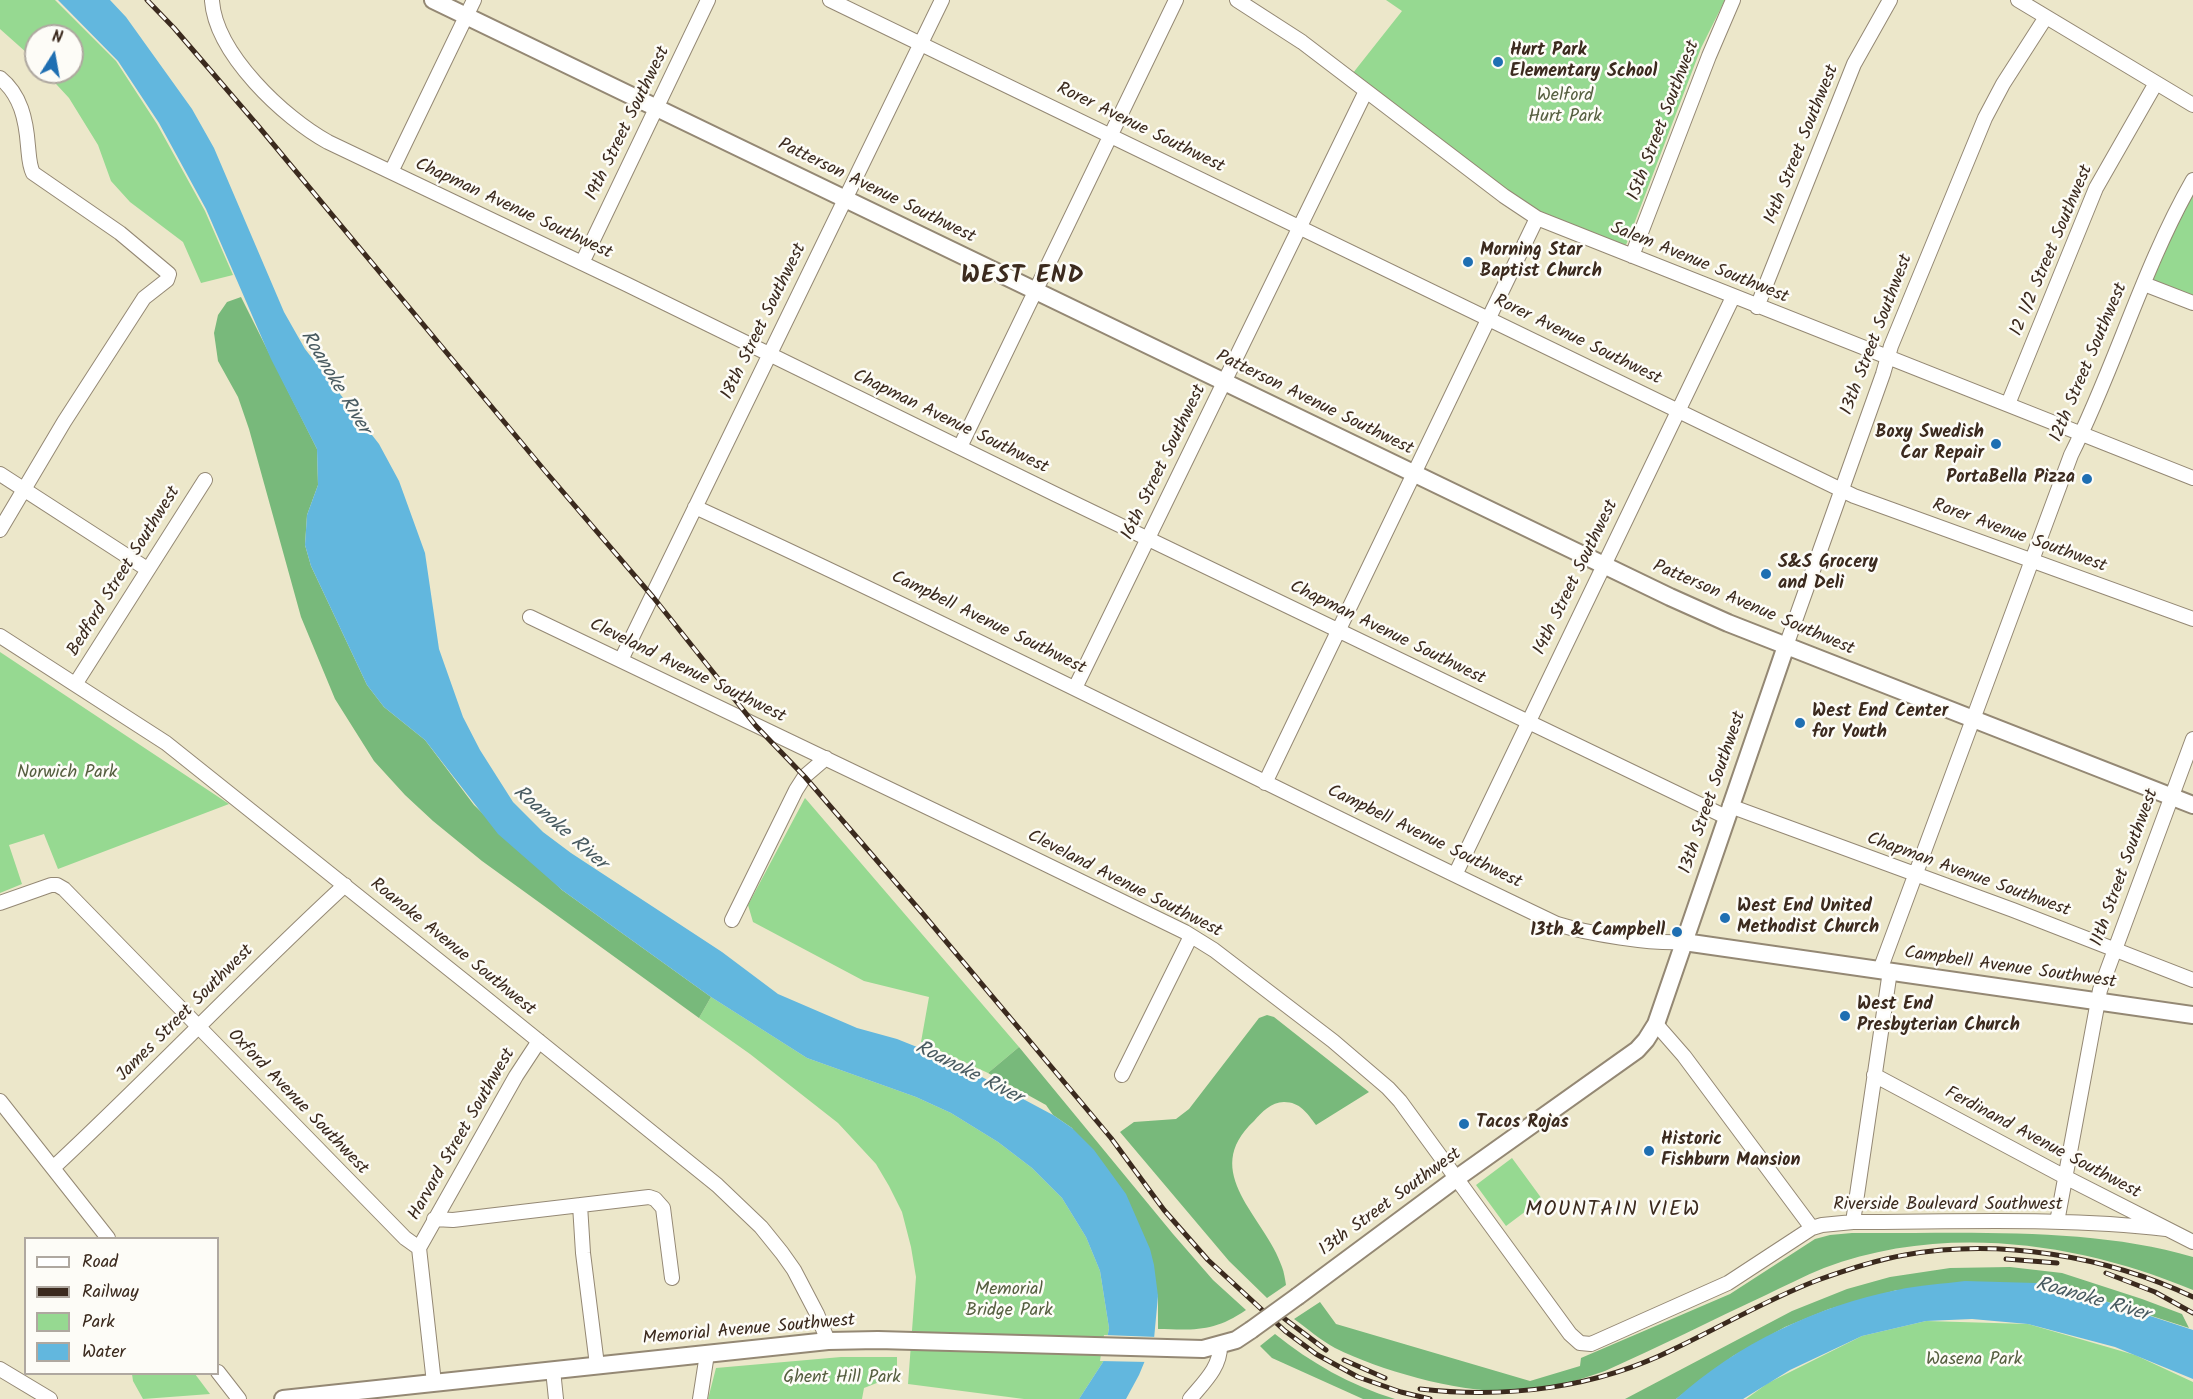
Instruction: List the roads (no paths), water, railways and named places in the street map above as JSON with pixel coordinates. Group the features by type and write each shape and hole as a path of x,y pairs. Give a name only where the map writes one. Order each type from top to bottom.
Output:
{"main road":[{"name":"Patterson Avenue Southwest","path":"433,0 1710,616 2193,805"},
{"path":"1710,616 1724,631 1774,655 1776,661 1774,680"},
{"name":"13th Street Southwest","path":"1220,1345 1236,1340 1251,1330 1457,1178 1637,1050 1646,1040 1656,1024 1786,646"},
{"name":"Campbell Avenue Southwest","path":"1684,942 2193,1015"},
{"name":"Memorial Avenue Southwest","path":"283,1399 828,1341 878,1340 1186,1349 1203,1349 1220,1345"}],"street":[{"path":"392,172 474,0"},
{"name":"19th Street Southwest","path":"582,263 708,0"},
{"name":"Rorer Avenue Southwest","path":"830,0 1111,134 1842,490 2193,619"},
{"name":"18th Street Southwest","path":"621,660 942,0"},
{"path":"960,447 1176,0"},
{"name":"Salem Avenue Southwest","path":"1237,0 1277,25 1520,208 1537,218 2193,478"},
{"name":"15th Street Southwest","path":"1632,256 1705,67 1734,0"},
{"name":"14th Street Southwest","path":"1757,307 1854,64 1890,0"},
{"path":"2018,0 2193,105"},
{"name":"Chapman Avenue Southwest","path":"212,2 216,25 222,38 277,106 308,131 1527,722 1728,812 1915,876 2193,980"},
{"name":"13th Street Southwest","path":"1786,646 1888,357 1985,118 2009,74 2046,17"},
{"path":"0,78 9,85 20,104 27,134 30,168 33,173 120,233 169,274 167,280 144,298 64,422 0,530"},
{"name":"12 1/2 Street Southwest","path":"2008,404 2096,188 2156,83"},
{"name":"16th Street Southwest","path":"1075,688 1366,91"},
{"name":"12th Street Southwest","path":"1853,1222 1874,1075 1885,970 1915,876 2071,455 2173,214 2193,180"},
{"path":"1265,783 1537,218"},
{"path":"2144,284 2193,303"},
{"name":"14th Street Southwest","path":"1455,875 1733,297"},
{"path":"0,474 147,568"},
{"name":"Bedford Street Southwest","path":"76,683 205,480"},
{"name":"Campbell Avenue Southwest","path":"695,507 1075,688 1455,875 1572,928 1667,942 1684,942"},
{"name":"Cleveland Avenue Southwest","path":"530,617 826,758 1191,936 1214,950 1320,1031 1388,1088 1420,1127 1570,1334 1580,1343"},
{"name":"Roanoke Avenue Southwest","path":"0,636 166,743 717,1185 761,1227 794,1270 828,1341"},
{"name":"11th Street Southwest","path":"2057,1222 2067,1178 2097,1001 2193,739"},
{"path":"732,920 796,790 805,776 826,758"},
{"name":"Oxford Avenue Southwest","path":"0,903 51,885 64,889 405,1238 419,1248"},
{"name":"James Street Southwest","path":"53,1168 345,885"},
{"path":"1122,1075 1191,936"},
{"path":"1656,1024 1681,1051 1812,1228"},
{"name":"Harvard Street Southwest","path":"419,1248 516,1076 539,1041"},
{"name":"Ferdinand Avenue Southwest","path":"1874,1075 2193,1242"},
{"path":"0,1101 106,1237"},
{"path":"434,1219 453,1220 649,1197 656,1199 663,1208 672,1278"},
{"path":"580,1205 583,1253 597,1365"},
{"name":"Riverside Boulevard Southwest","path":"1580,1343 1591,1344 1728,1284 1812,1228 1821,1225 1853,1222 2057,1222 2124,1224 2166,1229"},
{"path":"419,1248 434,1383"},
{"path":"1190,1399 1221,1357 1220,1345"},
{"path":"700,1399 707,1354"},
{"path":"0,1369 50,1399"},
{"path":"553,1370 556,1399"},
{"path":"219,1373 239,1399"}],"water":[{"name":"Roanoke River","path":"58,0 110,0 126,17 192,109 214,148 284,312 305,349 379,444 399,481 425,553 439,649 463,717 480,750 513,802 543,832 571,853 722,952 778,994 857,1028 897,1039 952,1061 1053,1115 1072,1128 1094,1150 1126,1194 1150,1249 1154,1265 1158,1296 1154,1339 1126,1399 1079,1399 1103,1362 1109,1328 1100,1271 1086,1237 1062,1198 1032,1168 998,1142 951,1113 916,1097 807,1058 711,997 562,890 498,834 425,740 384,707 367,685 311,566 305,545 307,515 318,485 317,449 271,359 206,209 159,123 118,61"},
{"name":"Roanoke River","path":"1965,1281 2036,1283 2083,1294 2193,1330 2193,1379 2115,1347 2028,1324 1972,1319 1926,1321 1862,1336 1790,1370 1743,1399 1676,1399 1725,1361 1779,1330 1808,1317 1837,1306 1897,1290"}],"railway":[{"path":"147,0 259,127 545,471 653,597 756,726 805,777 923,914 1111,1138 1164,1210 1208,1260 1285,1331 1316,1354 1358,1377 1430,1399"},
{"path":"1420,1389 1453,1392 1518,1391 1550,1387 1614,1373 1674,1349 1799,1287 1883,1260 1941,1250 2015,1250 2052,1254 2125,1271 2193,1297"},
{"path":"2006,1259 2057,1263"},
{"path":"2106,1273 2155,1292 2193,1313"},
{"path":"1273,1310 1326,1350"},
{"path":"1344,1360 1385,1378"}],"place":[{"name":"Hurt Park Elementary School","path":"1498,62"},
{"name":"Morning Star Baptist Church","path":"1468,262"},
{"name":"Boxy Swedish Car Repair","path":"1996,444"},
{"name":"PortaBella Pizza","path":"2087,479"},
{"name":"S&S Grocery and Deli","path":"1766,574"},
{"name":"West End Center for Youth","path":"1800,723"},
{"name":"West End United Methodist Church","path":"1725,918"},
{"name":"13th & Campbell","path":"1677,932"},
{"name":"West End Presbyterian Church","path":"1845,1016"},
{"name":"Tacos Rojas","path":"1464,1124"},
{"name":"Historic Fishburn Mansion","path":"1649,1151"}],"district":[{"name":"WEST END","path":"1023,278"},
{"name":"MOUNTAIN VIEW","path":"1613,1211"}],"park label":[{"name":"Welford Hurt Park","path":"1565,107"},
{"name":"Norwich Park","path":"67,774"},
{"name":"Memorial Bridge Park","path":"1009,1301"},
{"name":"Wasena Park","path":"1974,1361"},
{"name":"Ghent Hill Park","path":"842,1379"}]}
